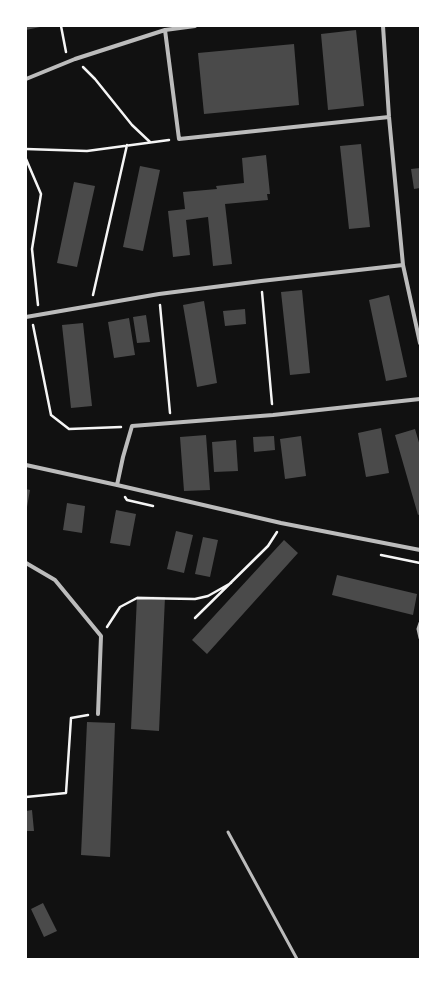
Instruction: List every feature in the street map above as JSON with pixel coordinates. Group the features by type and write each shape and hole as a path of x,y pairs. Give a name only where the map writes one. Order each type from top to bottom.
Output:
{"street":[{"path":"26,79 75,59 165,30 195,26"},
{"path":"383,26 389,117 403,265 420,344"},
{"path":"165,30 179,139 389,117"},
{"path":"26,317 159,294 403,265"},
{"path":"117,485 132,426 273,415 420,399"},
{"path":"26,465 281,523 420,550"},
{"path":"26,564 55,580 101,636 98,714"}],"lane":[{"path":"420,623 420,638"},
{"path":"228,832 297,959"}],"path":[{"path":"61,26 68,62"},
{"path":"75,59 95,80 132,125 150,142"},
{"path":"26,149 87,151 179,139"},
{"path":"90,305 127,145"},
{"path":"26,159 41,194 32,250 39,314"},
{"path":"262,281 273,415"},
{"path":"159,294 171,424"},
{"path":"31,316 51,415 68,429 132,426"},
{"path":"195,618 268,546 281,523"},
{"path":"101,636 120,607 137,598 195,599 208,596 232,583"},
{"path":"26,797 66,793 71,718 98,714"}],"building":[{"path":"26,26 40,26 40,27 26,30"},
{"path":"356,30 364,106 328,110 321,34"},
{"path":"294,44 299,105 204,114 198,53"},
{"path":"361,144 370,227 349,229 340,146"},
{"path":"266,155 270,194 267,194 268,200 225,204 232,264 213,266 208,217 186,220 190,255 173,257 168,211 185,209 183,192 217,189 216,186 244,183 242,158"},
{"path":"140,166 160,170 143,251 123,247"},
{"path":"420,168 420,188 414,189 411,169"},
{"path":"74,182 95,186 77,267 57,263"},
{"path":"302,290 310,373 290,375 281,292"},
{"path":"389,295 407,377 386,381 369,300"},
{"path":"204,301 217,383 197,387 183,305"},
{"path":"245,309 246,324 225,326 223,311"},
{"path":"146,315 150,342 137,343 133,317"},
{"path":"129,318 135,355 114,358 108,322"},
{"path":"83,323 92,406 71,408 62,325"},
{"path":"381,428 389,473 366,477 358,433"},
{"path":"415,429 420,446 420,514 418,515 395,435"},
{"path":"206,435 210,490 184,491 180,437"},
{"path":"274,436 275,450 254,452 253,437"},
{"path":"301,436 306,476 285,479 280,439"},
{"path":"236,440 238,471 214,472 212,442"},
{"path":"26,489 30,490 27,507 26,507"},
{"path":"67,503 85,506 82,533 63,530"},
{"path":"116,510 136,514 130,546 110,543"},
{"path":"176,531 193,535 184,573 167,569"},
{"path":"203,537 218,540 210,577 195,574"},
{"path":"284,540 298,553 207,654 192,640"},
{"path":"337,575 417,594 413,615 332,595"},
{"path":"137,596 165,597 159,731 131,729"},
{"path":"87,722 115,723 110,857 81,855"},
{"path":"32,810 34,831 26,831 26,811"},
{"path":"43,903 57,931 44,937 31,909"}]}
